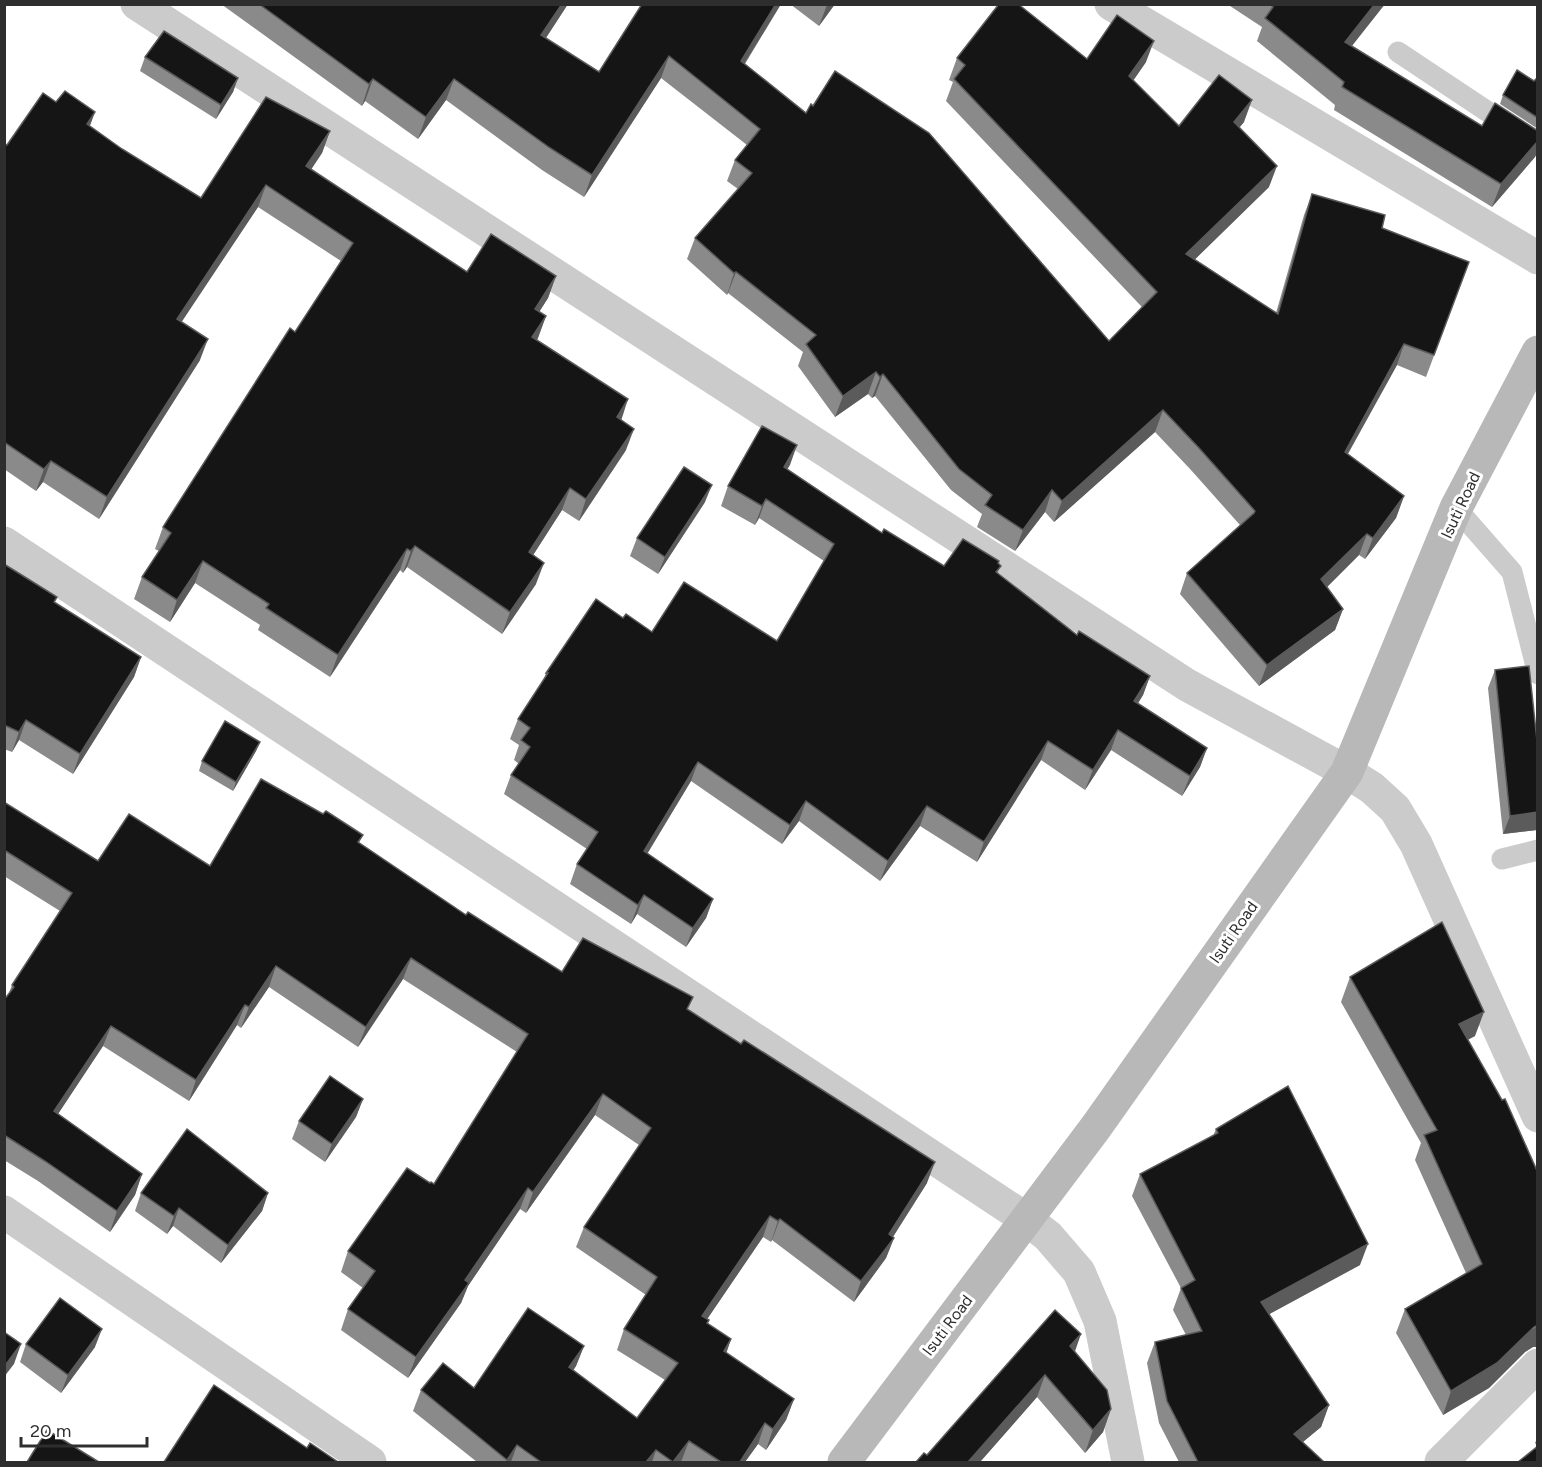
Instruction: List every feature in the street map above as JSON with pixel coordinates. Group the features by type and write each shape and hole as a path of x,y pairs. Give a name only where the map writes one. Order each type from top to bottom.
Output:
{"street":[{"path":"137,4 1187,686 1347,772 1372,788 1395,809 1416,844 1538,1116"},
{"path":"1111,4 1538,258"},
{"name":"Isuti Road","path":"844,1462 1096,1127 1347,772 1456,508 1538,352"},
{"path":"4,543 1026,1219 1048,1236 1079,1272 1100,1321 1128,1462"},
{"path":"4,1212 370,1462"},
{"path":"1441,1462 1538,1365"}],"lane":[{"path":"1398,52 1538,145"},
{"path":"1456,508 1512,572 1538,674"},
{"path":"1502,859 1538,850"}],"building":[{"path":"259,4 562,4 541,35 599,72 642,4 776,4 741,61 806,113 835,71 929,133 1109,341 1157,292 954,79 965,65 957,58 999,4 1018,4 1087,59 1117,15 1154,41 1129,76 1179,126 1219,75 1252,100 1234,122 1277,166 1186,254 1278,314 1312,194 1385,215 1382,228 1469,262 1434,355 1404,344 1345,452 1404,496 1373,538 1367,534 1321,579 1343,609 1267,665 1187,573 1255,511 1163,410 1062,501 1052,490 1023,530 985,505 992,495 959,469 883,374 880,377 876,372 843,396 806,344 816,335 736,272 734,273 695,238 752,173 735,160 760,129 669,56 592,175 550,148 454,79 426,117 373,79 369,84"},
{"path":"1270,4 1375,4 1345,42 1482,126 1495,103 1538,131 1538,141 1501,184 1342,87 1344,82 1265,18 1273,7"},
{"path":"164,31 238,78 221,105 145,57"},
{"path":"1517,70 1534,81 1538,80 1538,118 1503,95"},
{"path":"65,91 95,112 87,124 122,149 201,198 266,97 330,131 306,166 467,272 491,234 556,276 535,309 546,316 532,337 628,399 617,417 634,429 586,499 570,488 529,552 544,563 510,612 415,546 411,551 407,549 338,655 266,608 269,604 203,561 177,600 142,577 171,533 163,527 290,328 295,332 353,243 266,185 177,319 208,339 107,497 51,461 44,469 4,442 4,144 7,145 43,93 56,102"},
{"path":"762,426 797,445 784,467 882,533 884,529 944,566 963,539 999,561 1001,566 996,572 1077,635 1079,631 1150,676 1134,701 1207,748 1190,776 1118,730 1093,770 1048,741 984,842 927,806 888,861 806,801 790,825 698,762 644,851 713,899 693,928 644,895 638,905 577,864 598,832 511,775 530,747 521,740 530,728 518,719 596,599 623,618 626,614 652,632 684,582 777,641 834,544 766,499 762,506 728,486"},
{"path":"684,467 712,485 665,557 637,538"},
{"path":"4,564 57,597 54,602 141,657 80,754 26,720 19,732 4,725"},
{"path":"1529,666 1538,750 1538,812 1510,816 1495,670"},
{"path":"225,721 260,742 236,782 202,761"},
{"path":"261,779 323,814 326,811 363,835 358,842 466,915 468,912 562,972 583,938 693,997 687,1009 741,1044 744,1040 935,1162 889,1234 894,1238 861,1281 780,1219 778,1221 770,1216 702,1316 709,1320 707,1323 731,1339 724,1351 794,1399 773,1429 765,1423 740,1462 721,1462 689,1441 673,1462 656,1450 646,1462 541,1462 517,1445 507,1460 421,1390 443,1363 474,1388 528,1308 584,1346 569,1367 637,1418 678,1363 624,1329 657,1277 584,1227 651,1128 603,1094 533,1192 528,1188 465,1280 469,1283 416,1357 348,1309 375,1271 348,1251 407,1168 434,1184 528,1034 411,958 366,1027 276,966 249,1007 245,1005 196,1080 111,1026 54,1111 142,1174 117,1211 4,1135 4,1000 72,893 4,850 4,802 98,861 129,814 210,866"},
{"path":"1442,922 1484,1012 1459,1024 1502,1100 1505,1099 1538,1173 1538,1325 1497,1363 1451,1391 1405,1309 1482,1264 1424,1135 1437,1130 1350,977"},
{"path":"330,1076 363,1099 332,1144 299,1121"},
{"path":"1288,1086 1368,1244 1261,1302 1329,1405 1294,1434 1324,1462 1198,1462 1167,1401 1155,1342 1202,1331 1181,1288 1195,1280 1140,1174 1218,1133 1216,1129"},
{"path":"187,1129 268,1193 228,1245 179,1208 174,1216 141,1193"},
{"path":"60,1298 102,1329 68,1375 26,1344"},
{"path":"1055,1310 1081,1334 1070,1346 1107,1390 1111,1409 1093,1430 1045,1375 968,1462 916,1462 924,1453 927,1455"},
{"path":"4,1332 21,1344 4,1367"},
{"path":"214,1385 307,1448 310,1443 338,1462 164,1462"},
{"path":"47,1430 99,1462 27,1462"},
{"path":"1538,1446 1538,1462 1518,1462"}]}
